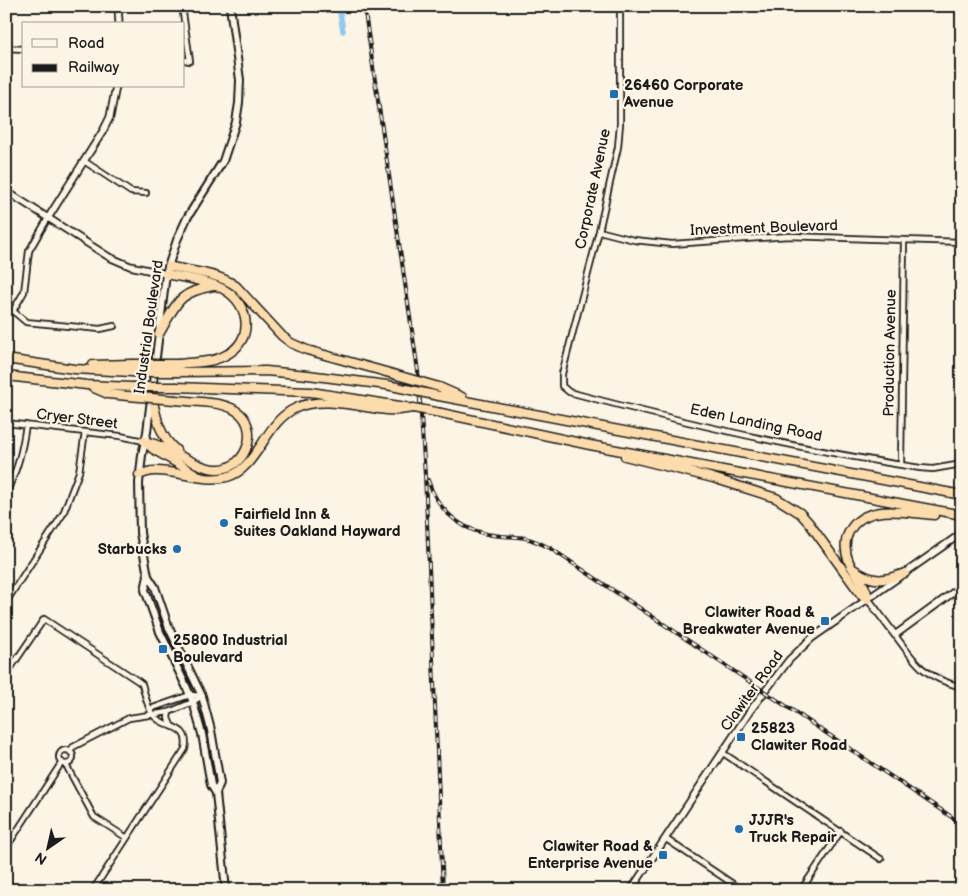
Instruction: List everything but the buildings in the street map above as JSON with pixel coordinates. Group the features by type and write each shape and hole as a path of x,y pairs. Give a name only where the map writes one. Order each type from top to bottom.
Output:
{"highway":[{"path":"167,270 215,286 232,296 243,311 246,323 245,334 241,344 233,352 219,359 178,368"},
{"path":"167,270 214,275 227,280 236,286 282,336 298,346 386,372 471,402 962,495"},
{"path":"159,334 180,300 194,290 215,286"},
{"path":"6,360 74,369 178,368 266,371 439,392"},
{"path":"6,376 87,385 312,392 389,407"},
{"path":"87,385 108,394 229,407 238,411 248,425 249,434 248,446 241,458 226,468 211,469 155,443 144,441"},
{"path":"151,392 163,436 185,458"},
{"path":"140,475 153,471 201,477 220,478 228,476 240,470 251,458 279,420 290,411 315,403 413,408 590,445 962,516"},
{"path":"144,441 153,449 201,477"},
{"path":"590,445 608,452 721,481 776,498 788,504 809,523 862,596 868,600"},
{"path":"868,600 868,590 853,568 846,544 847,535 857,520 876,512 962,516"},
{"path":"853,568 866,577 878,580 905,572"}],"main road":[{"name":"Industrial Boulevard","path":"216,793 220,783 211,730 202,696 169,628 155,588 148,576 140,533 140,475 167,270 187,218 223,161 236,122 240,80 230,6"},
{"name":"Industrial Boulevard","path":"148,576 145,590 152,613 193,702 202,734 211,785 216,793 226,890"}],"street":[{"path":"118,6 119,22"},
{"path":"182,6 184,22"},
{"name":"Corporate Avenue","path":"562,374 599,231 618,147 620,124 620,6"},
{"path":"185,26 190,60 185,60"},
{"path":"6,48 22,49"},
{"path":"6,313 13,311 24,292 30,251 110,117 116,88"},
{"path":"84,162 131,192 146,193"},
{"path":"6,191 119,262 167,270"},
{"name":"Investment Boulevard","path":"599,231 634,240 672,244 789,236 962,242"},
{"name":"Production Avenue","path":"901,465 904,240"},
{"path":"13,311 26,322 100,328 114,326"},
{"name":"Eden Landing Road","path":"562,374 562,386 569,392 740,434 901,465 933,469 962,464"},
{"name":"Cryer Street","path":"6,423 144,441"},
{"path":"6,493 18,470 26,425"},
{"path":"6,602 64,514 79,472 85,432"},
{"name":"Clawiter Road","path":"631,890 750,711 789,660 812,638 962,533"},
{"path":"895,635 962,586"},
{"path":"868,600 923,671 947,683 962,687"},
{"path":"6,675 44,619 142,684 151,712 162,722 180,731 185,737 185,749 93,890"},
{"path":"70,752 73,748 129,718 151,712 172,701 190,695 202,696"},
{"path":"151,712 169,712 202,696"},
{"path":"172,701 175,710"},
{"path":"169,712 168,718 171,725"},
{"path":"6,848 64,763 73,760 70,752"},
{"path":"70,752 61,753 60,758 94,817 127,838"},
{"path":"723,753 881,859"},
{"path":"801,890 841,831"},
{"path":"666,839 742,890"}],"waterway":[{"path":"339,6 343,31"}],"railway":[{"path":"364,6 418,371 425,475 443,890"},
{"path":"428,480 442,507 464,526 488,534 528,539 550,548 962,824"}],"place":[{"name":"26460 Corporate Avenue","path":"614,94"},
{"name":"Fairfield Inn & Suites Oakland Hayward","path":"224,523"},
{"name":"Starbucks","path":"177,549"},
{"name":"Clawiter Road & Breakwater Avenue","path":"825,621"},
{"name":"25800 Industrial Boulevard","path":"163,649"},
{"name":"25823 Clawiter Road","path":"741,737"},
{"name":"JJJR's Truck Repair","path":"739,829"},
{"name":"Clawiter Road & Enterprise Avenue","path":"663,855"}]}
